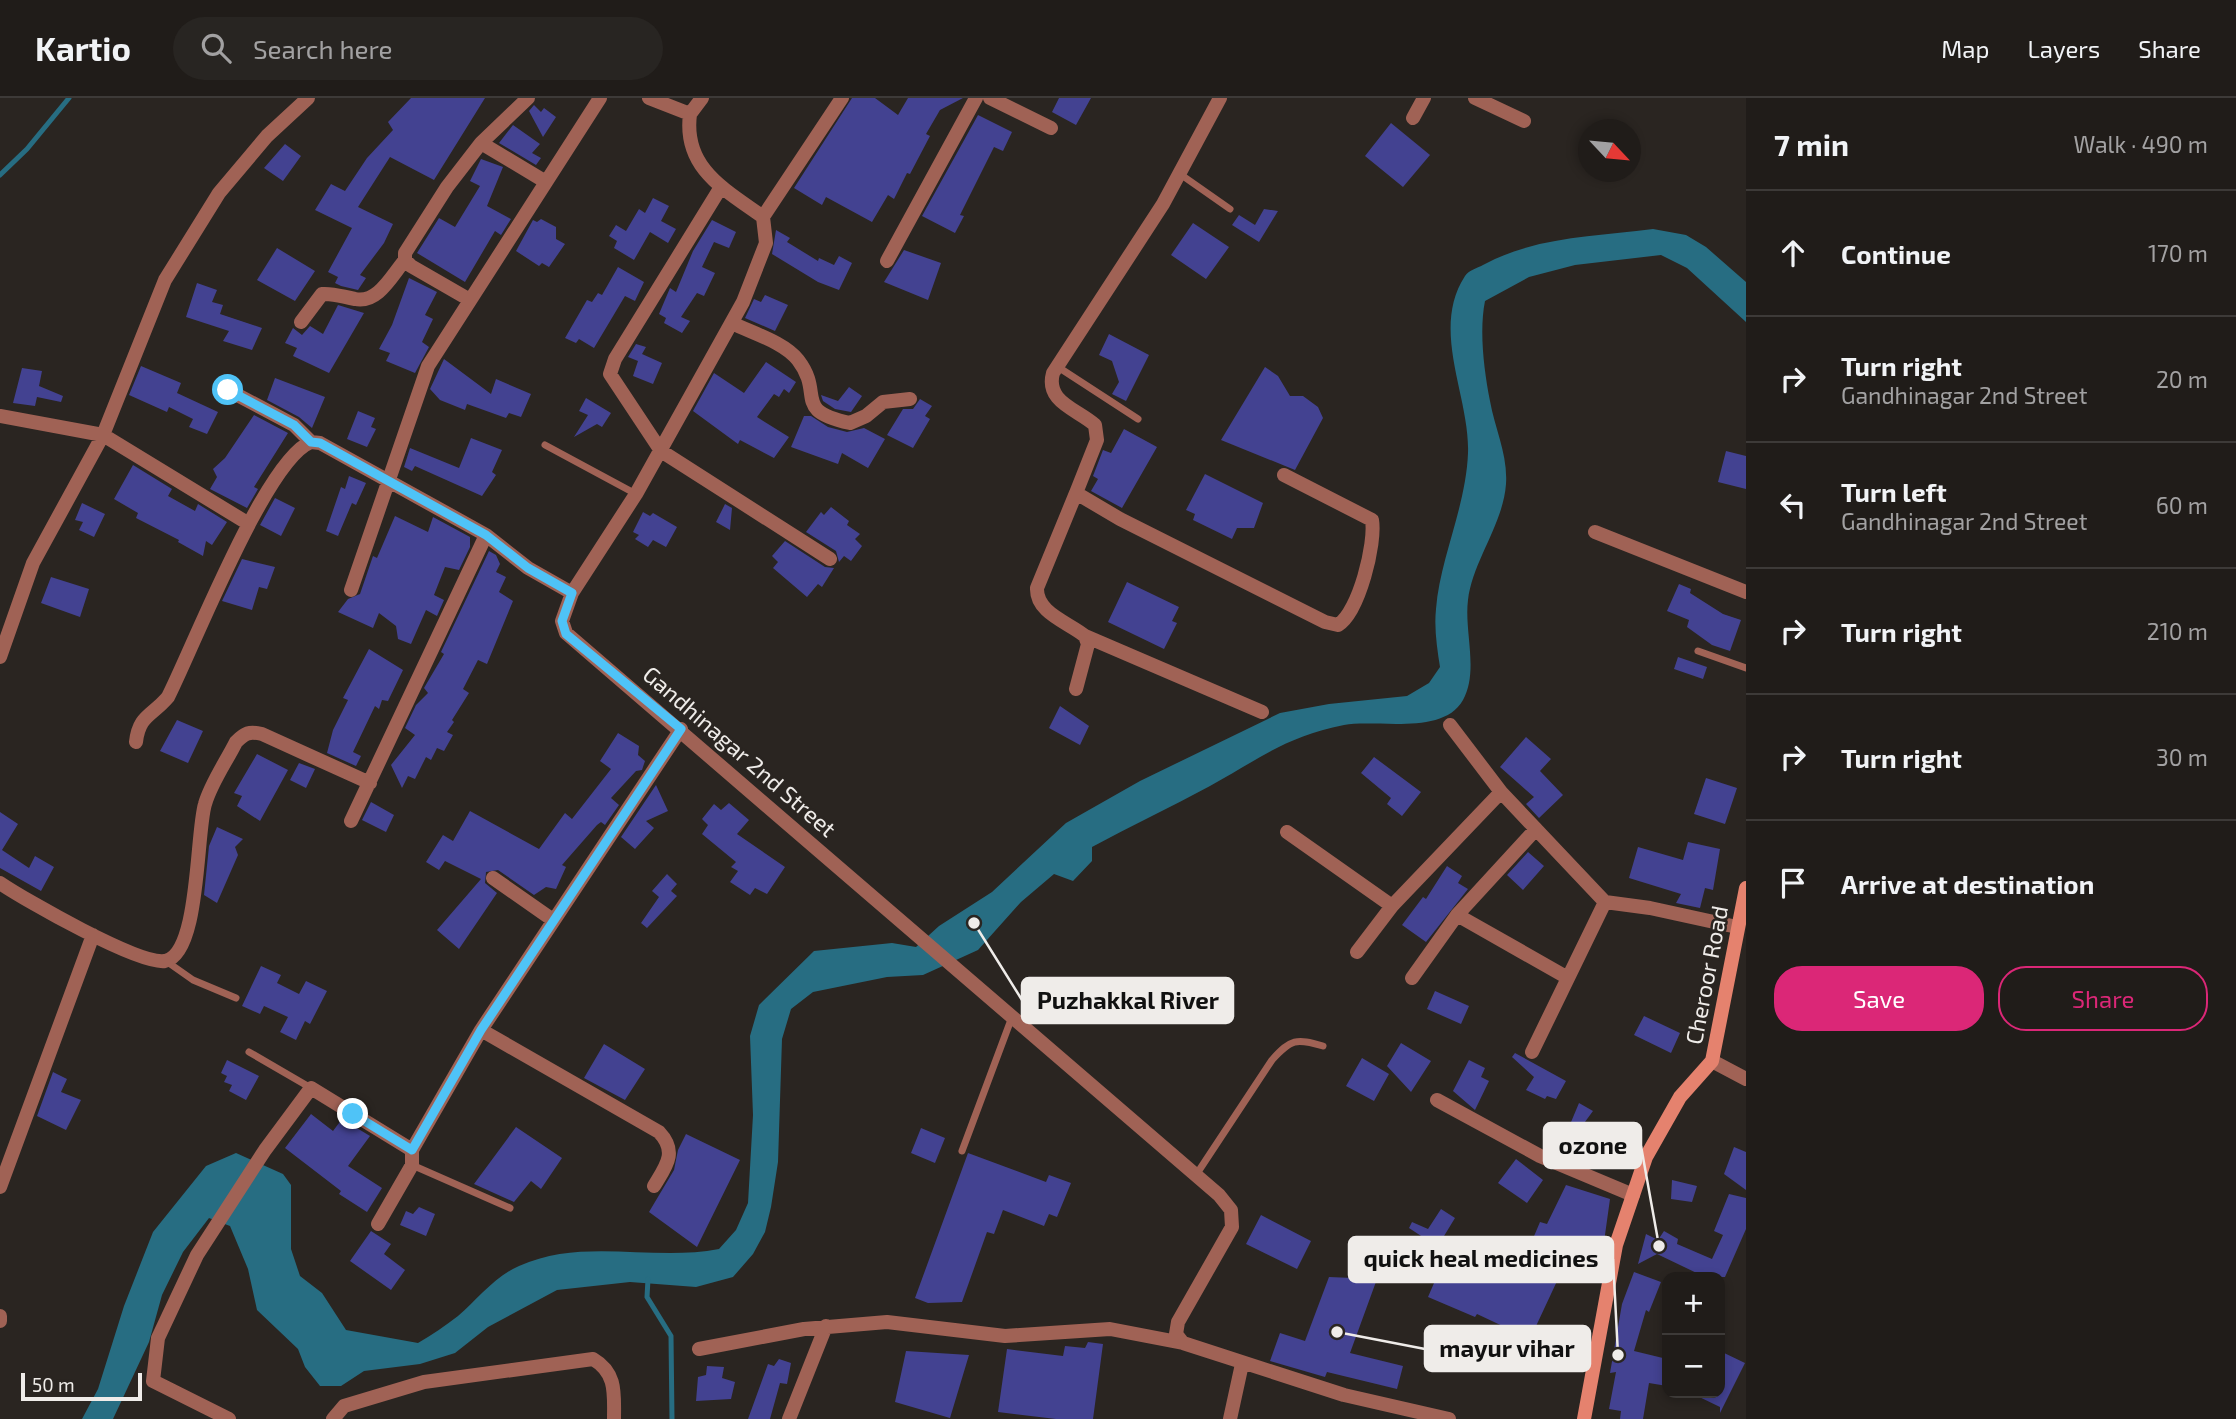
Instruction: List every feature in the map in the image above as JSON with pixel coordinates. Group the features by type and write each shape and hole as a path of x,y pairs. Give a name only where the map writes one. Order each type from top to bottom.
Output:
{"main road":[{"name":"Cheroor Road","path":"1584,1419 1615,1245 1646,1157 1680,1097 1712,1061 1746,888"}],"street":[{"path":"0,657 33,563 103,435 165,280 219,192 267,136 308,98"},
{"path":"301,321 322,294 332,293 359,300 372,298 405,260 405,253 447,187 481,143 528,98"},
{"path":"351,590 428,366 600,98"},
{"path":"649,98 690,114"},
{"path":"702,98 690,114 688,134 692,151 721,187 763,217 842,98"},
{"path":"887,261 976,98"},
{"path":"990,98 1051,128"},
{"path":"1220,98 1180,174 1058,367 1050,384 1055,398 1095,425 1097,440 1037,588 1037,598 1044,609 1085,636 1262,712"},
{"path":"1413,118 1424,98"},
{"path":"1475,98 1524,121"},
{"path":"481,143 546,181"},
{"path":"721,187 615,359 610,374 661,451 831,559"},
{"name":"Gandhinagar 2nd Street","path":"763,217 766,243 762,258 732,323 636,494 572,593 562,621 566,634 681,729 919,935 1196,1175 1231,1210 1232,1227 1178,1322 1176,1335 1183,1343"},
{"path":"405,260 470,300"},
{"path":"732,323 797,359 808,379 813,408 827,416 850,423 866,416 883,402 910,399"},
{"path":"228,390 294,425 311,442 320,443 486,535 528,568 572,593"},
{"path":"0,416 103,435 249,524"},
{"path":"136,742 138,726 144,717 168,697 205,610 249,524 293,454 311,442"},
{"path":"1076,493 1169,545 1325,622 1338,625 1353,611 1374,534 1371,520 1284,475"},
{"path":"1595,532 1746,592"},
{"path":"351,821 486,535"},
{"path":"1076,690 1088,644 1085,636"},
{"path":"1450,725 1501,792 1605,902 1650,908 1737,927"},
{"path":"378,1224 412,1165 412,1150 481,1030 681,729"},
{"path":"0,883 32,905 93,935 149,959 165,961 174,955 188,930 205,803 236,742 244,734 250,731 262,734 370,783"},
{"path":"1357,952 1392,906 1501,792"},
{"path":"1412,978 1457,915 1536,829"},
{"path":"1287,831 1392,906"},
{"path":"493,878 553,920"},
{"path":"1532,1052 1605,902"},
{"path":"1457,915 1568,978"},
{"path":"0,1187 93,935"},
{"path":"481,1030 659,1132 669,1142 671,1158 654,1186"},
{"path":"1712,1061 1746,1079"},
{"path":"229,1419 153,1381 158,1338 197,1255 265,1150 311,1088 412,1150"},
{"path":"1437,1100 1540,1156 1633,1195"},
{"path":"699,1349 826,1326 887,1322 1005,1336 1110,1329 1183,1343 1344,1395 1450,1419"},
{"path":"789,1419 826,1326"},
{"path":"333,1419 344,1406 424,1382 593,1359 606,1367 613,1382 614,1419"},
{"path":"1230,1419 1242,1364"}],"lane":[{"path":"1180,174 1230,209"},
{"path":"1058,367 1138,419"},
{"path":"545,445 636,494"},
{"path":"1698,651 1746,668"},
{"path":"165,961 193,979 236,998"},
{"path":"962,1151 1012,1017"},
{"path":"1196,1175 1272,1060 1287,1043 1302,1040 1323,1046"},
{"path":"249,1052 311,1088"},
{"path":"412,1165 510,1208"}],"water":[{"path":"1653,229 1686,235 1706,247 1746,282 1746,322 1687,268 1661,255 1575,265 1529,277 1485,301 1482,325 1484,364 1503,452 1506,484 1500,514 1476,571 1468,600 1471,664 1468,689 1463,700 1453,711 1425,722 1344,725 1289,742 1092,847 1092,861 1073,881 1054,874 1021,902 978,950 923,975 887,977 813,992 791,1009 782,1039 778,1162 771,1207 765,1232 753,1254 733,1277 696,1287 630,1282 557,1290 488,1327 455,1353 420,1364 364,1371 341,1386 320,1386 305,1367 298,1349 257,1310 248,1269 230,1226 209,1218 183,1252 162,1295 149,1342 113,1419 82,1419 98,1389 124,1306 153,1232 206,1166 236,1153 283,1174 291,1185 291,1249 300,1276 322,1293 346,1330 418,1343 458,1316 502,1276 543,1257 593,1251 669,1253 719,1249 736,1230 748,1203 753,1115 750,1036 759,1005 814,951 892,943 916,947 939,926 992,892 1066,823 1140,781 1280,713 1329,704 1407,696 1429,683 1440,667 1435,623 1438,590 1463,493 1468,453 1467,431 1451,341 1455,297 1465,276 1503,255 1524,248 1587,236"}],"building":[{"path":"411,98 485,98 434,180 390,157 358,207 393,224 384,243 360,275 366,278 358,290 341,286 335,283 338,277 328,272 352,228 315,210 331,184 345,191 367,158 393,130 388,122"},
{"path":"852,98 875,98 898,115 908,98 963,98 940,110 926,134 930,136 910,174 907,173 894,199 888,195 872,222 826,197 822,205 794,188"},
{"path":"1059,98 1091,98 1076,125 1052,112"},
{"path":"534,105 541,112 544,108 556,117 543,137 529,111"},
{"path":"978,115 1012,132 1003,151 994,147 960,215 964,216 955,233 922,216"},
{"path":"1391,123 1430,155 1403,187 1365,156"},
{"path":"513,125 540,144 532,153 541,158 536,165 499,143"},
{"path":"285,144 301,156 283,181 264,168"},
{"path":"481,159 503,167 487,206 511,219 501,235 495,231 465,282 417,253 439,218 455,227 480,186 470,181"},
{"path":"653,198 669,206 661,221 676,229 668,243 650,232 634,260 614,248 617,241 609,236 616,225 626,231 639,209 645,213"},
{"path":"1264,209 1278,211 1259,242 1232,225 1239,215 1255,225"},
{"path":"541,219 556,227 556,239 565,244 549,267 542,263 539,266 516,251 533,220 537,222"},
{"path":"712,220 736,232 729,248 714,242 702,267 715,273 704,296 697,293 681,317 690,321 682,333 664,323 666,318 659,314 670,288 676,292 693,251"},
{"path":"1193,223 1229,247 1206,279 1171,255"},
{"path":"776,230 790,238 787,242 818,261 819,258 834,265 839,256 852,263 839,290 818,282 772,254"},
{"path":"277,248 315,271 295,301 257,280"},
{"path":"904,250 941,263 928,300 884,282"},
{"path":"618,267 644,282 635,301 625,296 594,348 579,339 576,343 565,338 587,300 592,302 598,293 602,295"},
{"path":"409,278 437,292 425,315 433,319 422,342 429,347 415,373 386,361 390,353 379,349 392,325"},
{"path":"197,283 217,290 212,302 223,305 220,314 262,328 252,350 223,341 229,331 186,317"},
{"path":"765,295 788,305 775,331 745,318 754,299 761,302"},
{"path":"338,305 364,313 329,373 293,356 297,348 285,343 293,328 302,335 310,326 323,334"},
{"path":"1109,334 1149,355 1126,401 1112,394 1119,382 1112,361 1099,355"},
{"path":"636,344 646,347 642,354 662,363 653,384 633,376 638,361 628,357"},
{"path":"444,359 491,394 496,379 531,394 521,417 509,413 506,418 467,404 465,410 440,400 430,389"},
{"path":"766,362 796,382 789,393 784,389 779,397 774,394 757,417 789,437 774,458 740,440 738,444 693,411 714,373 744,393"},
{"path":"141,366 181,383 177,393 218,412 207,434 189,427 193,419 169,407 167,412 129,395"},
{"path":"1265,367 1278,376 1290,396 1303,396 1318,407 1323,418 1295,470 1221,440"},
{"path":"22,368 42,371 39,386 63,396 61,402 37,397 35,406 13,403"},
{"path":"275,378 325,397 312,428 299,417 267,400"},
{"path":"849,387 862,396 851,412 835,409 823,401 821,395 838,401"},
{"path":"586,398 611,413 602,427 597,424 574,437 588,415 579,411"},
{"path":"920,399 932,406 925,416 930,419 913,448 887,435 903,409 913,409"},
{"path":"358,411 375,418 371,427 376,429 367,447 347,439"},
{"path":"254,415 288,433 254,487 258,489 247,508 210,489 217,477 213,469 225,458"},
{"path":"804,416 811,416 828,427 847,432 864,428 885,439 868,468 842,453 838,464 791,447"},
{"path":"1124,429 1157,447 1122,508 1091,491 1098,479 1093,476 1103,450 1111,453"},
{"path":"471,438 502,450 492,472 496,475 482,496 415,466 412,471 404,467 410,448 459,468"},
{"path":"1726,451 1746,456 1746,489 1718,482"},
{"path":"133,465 172,489 168,496 195,511 198,504 227,522 212,545 206,541 203,556 136,518 138,513 114,499"},
{"path":"1205,474 1263,503 1254,528 1237,528 1232,539 1193,520 1195,514 1186,510"},
{"path":"349,476 366,483 356,505 352,503 338,536 326,531 341,487 345,489"},
{"path":"275,498 295,508 281,536 260,525"},
{"path":"82,503 105,514 94,537 79,530 83,522 75,520"},
{"path":"725,504 732,508 730,530 716,522"},
{"path":"831,507 849,521 847,525 860,534 855,539 862,546 851,561 844,556 839,562 836,551 806,532 821,512 824,515"},
{"path":"643,512 650,516 653,513 677,527 666,547 653,540 648,547 635,539 639,535 633,532"},
{"path":"395,516 428,532 433,517 470,537 470,547 459,570 445,567 434,595 444,600 437,616 426,610 411,644 398,639 396,626 379,613 373,628 338,612 348,599 360,594 373,556 377,558"},
{"path":"785,541 825,567 834,568 822,587 818,584 807,597 773,568 778,562 772,556"},
{"path":"489,551 496,555 500,564 496,572 506,577 499,592 513,601 487,664 478,660 463,689 469,693 452,720 454,722 447,732 453,735 444,751 437,748 431,760 426,757 415,779 408,776 402,788 391,765 415,735 405,728 416,705 428,693 424,688 444,654 441,652"},
{"path":"242,559 275,567 267,589 259,587 252,610 222,601"},
{"path":"51,577 89,589 80,617 41,603"},
{"path":"1127,582 1179,607 1172,621 1177,623 1164,649 1108,622"},
{"path":"1679,584 1691,589 1690,593 1723,614 1741,620 1730,651 1712,645 1687,627 1689,620 1667,611"},
{"path":"369,649 403,670 388,701 382,700 379,709 375,706 353,752 361,756 356,766 327,753 333,730 348,700 343,698"},
{"path":"1678,657 1707,667 1703,679 1674,669"},
{"path":"1060,706 1089,726 1080,745 1049,728"},
{"path":"177,720 203,731 188,763 160,751"},
{"path":"618,733 639,746 638,755 645,761 642,770 636,771 611,798 619,805 605,825 601,822 597,825 562,865 566,867 556,889 546,887 534,895 498,870 486,872 485,883 497,893 459,949 437,930 481,879 445,861 439,870 426,862 443,835 453,841 470,811 539,849 565,813 572,819 611,769 600,761"},
{"path":"1526,737 1551,759 1540,771 1563,795 1539,818 1526,804 1534,797 1500,767"},
{"path":"257,754 288,770 260,821 237,806 242,796 234,793"},
{"path":"1374,757 1421,792 1402,816 1387,804 1391,798 1361,773"},
{"path":"299,763 315,769 306,788 290,780"},
{"path":"1706,778 1737,788 1725,824 1694,814"},
{"path":"656,785 668,811 646,821 654,828 635,849 621,837"},
{"path":"371,802 394,815 386,832 362,820"},
{"path":"729,803 749,820 737,834 785,867 767,894 755,888 750,895 730,882 738,871 731,867 736,862 702,834 708,825 702,819 714,804 721,810"},
{"path":"0,812 18,824 2,850 29,868 35,856 54,867 41,891 0,868"},
{"path":"217,827 243,839 235,847 238,855 217,903 204,895 209,846"},
{"path":"1688,842 1720,849 1713,890 1705,888 1700,908 1676,903 1681,894 1629,878 1638,847 1683,860"},
{"path":"1528,852 1544,866 1523,890 1507,875"},
{"path":"1447,866 1462,876 1458,883 1468,889 1426,942 1402,925 1423,897 1426,899"},
{"path":"667,874 677,884 671,891 677,896 647,928 641,923 659,897 652,891"},
{"path":"261,966 281,975 277,983 299,994 306,981 327,991 310,1024 305,1021 296,1040 280,1032 288,1017 264,1006 260,1014 242,1006"},
{"path":"1435,991 1469,1006 1461,1024 1427,1009"},
{"path":"1644,1016 1680,1033 1671,1053 1634,1035"},
{"path":"1401,1043 1431,1061 1411,1092 1387,1066"},
{"path":"604,1044 645,1069 625,1100 584,1078"},
{"path":"1515,1053 1566,1081 1556,1099 1547,1096 1545,1099 1526,1090 1534,1077 1512,1057"},
{"path":"1362,1058 1389,1074 1374,1101 1346,1086"},
{"path":"227,1060 259,1076 246,1100 229,1091 232,1085 224,1082 227,1076 221,1073"},
{"path":"1469,1060 1485,1068 1481,1077 1489,1081 1475,1110 1453,1091"},
{"path":"53,1072 67,1079 61,1092 81,1100 66,1130 37,1116"},
{"path":"1579,1103 1593,1111 1565,1149 1561,1146"},
{"path":"311,1114 333,1131 342,1119 370,1136 348,1166 382,1188 367,1212 339,1194 341,1191 285,1148"},
{"path":"516,1127 562,1158 541,1189 531,1181 514,1202 474,1184"},
{"path":"921,1128 945,1138 935,1163 911,1153"},
{"path":"686,1134 740,1160 697,1247 649,1212 674,1170 678,1150"},
{"path":"1734,1147 1746,1152 1746,1190 1724,1174"},
{"path":"968,1153 1046,1182 1049,1175 1071,1183 1057,1217 1049,1214 1044,1226 1003,1210 994,1234 987,1232 962,1302 928,1303 915,1298"},
{"path":"1516,1159 1543,1180 1527,1203 1498,1183"},
{"path":"1672,1180 1697,1186 1692,1202 1671,1199"},
{"path":"1566,1185 1610,1199 1604,1242 1600,1241 1598,1277 1565,1264 1530,1339 1477,1314 1475,1317 1428,1297 1447,1253 1409,1228 1412,1222 1428,1229 1441,1209 1455,1218 1444,1236 1530,1276 1541,1253 1529,1248 1540,1222 1547,1224"},
{"path":"1729,1194 1746,1198 1746,1229 1725,1277 1725,1272 1695,1272 1657,1254 1638,1264 1646,1234 1658,1240 1664,1231 1678,1239 1677,1244 1712,1259 1723,1235 1714,1231"},
{"path":"419,1207 435,1214 426,1236 400,1225 406,1211 413,1214"},
{"path":"1261,1215 1311,1241 1297,1269 1246,1244"},
{"path":"371,1231 391,1244 384,1254 405,1270 391,1290 350,1261"},
{"path":"1634,1272 1661,1282 1649,1312 1646,1310 1634,1351 1662,1358 1662,1385 1649,1383 1643,1419 1620,1419 1621,1411 1609,1409 1616,1372 1610,1373 1622,1304"},
{"path":"1329,1277 1377,1279 1350,1353 1403,1366 1397,1389 1327,1372 1325,1377 1270,1361 1280,1333 1305,1341"},
{"path":"1088,1342 1103,1344 1093,1419 1056,1419 998,1412 1007,1349 1063,1356 1065,1346 1085,1348"},
{"path":"906,1351 969,1355 950,1418 895,1402"},
{"path":"1725,1353 1745,1363 1720,1413 1720,1407 1701,1398 1725,1398"},
{"path":"779,1359 791,1363 787,1384 780,1383 770,1419 748,1419 768,1364 774,1366"},
{"path":"707,1366 724,1367 722,1378 735,1382 731,1399 696,1401 698,1377 706,1375"}],"waterway":[{"path":"0,175 27,149 69,98"},
{"path":"648,1279 647,1297 671,1336 672,1419"}],"place":[{"name":"Puzhakkal River","path":"974,923"},
{"name":"ozone","path":"1659,1246"},
{"name":"mayur vihar","path":"1337,1332"},
{"name":"quick heal medicines","path":"1618,1355"}],"route":[{"path":"228,390 294,425 311,442 320,443 486,535 528,568 572,593 563,611 562,621 566,634 681,729 481,1030 412,1150 353,1114"}]}
